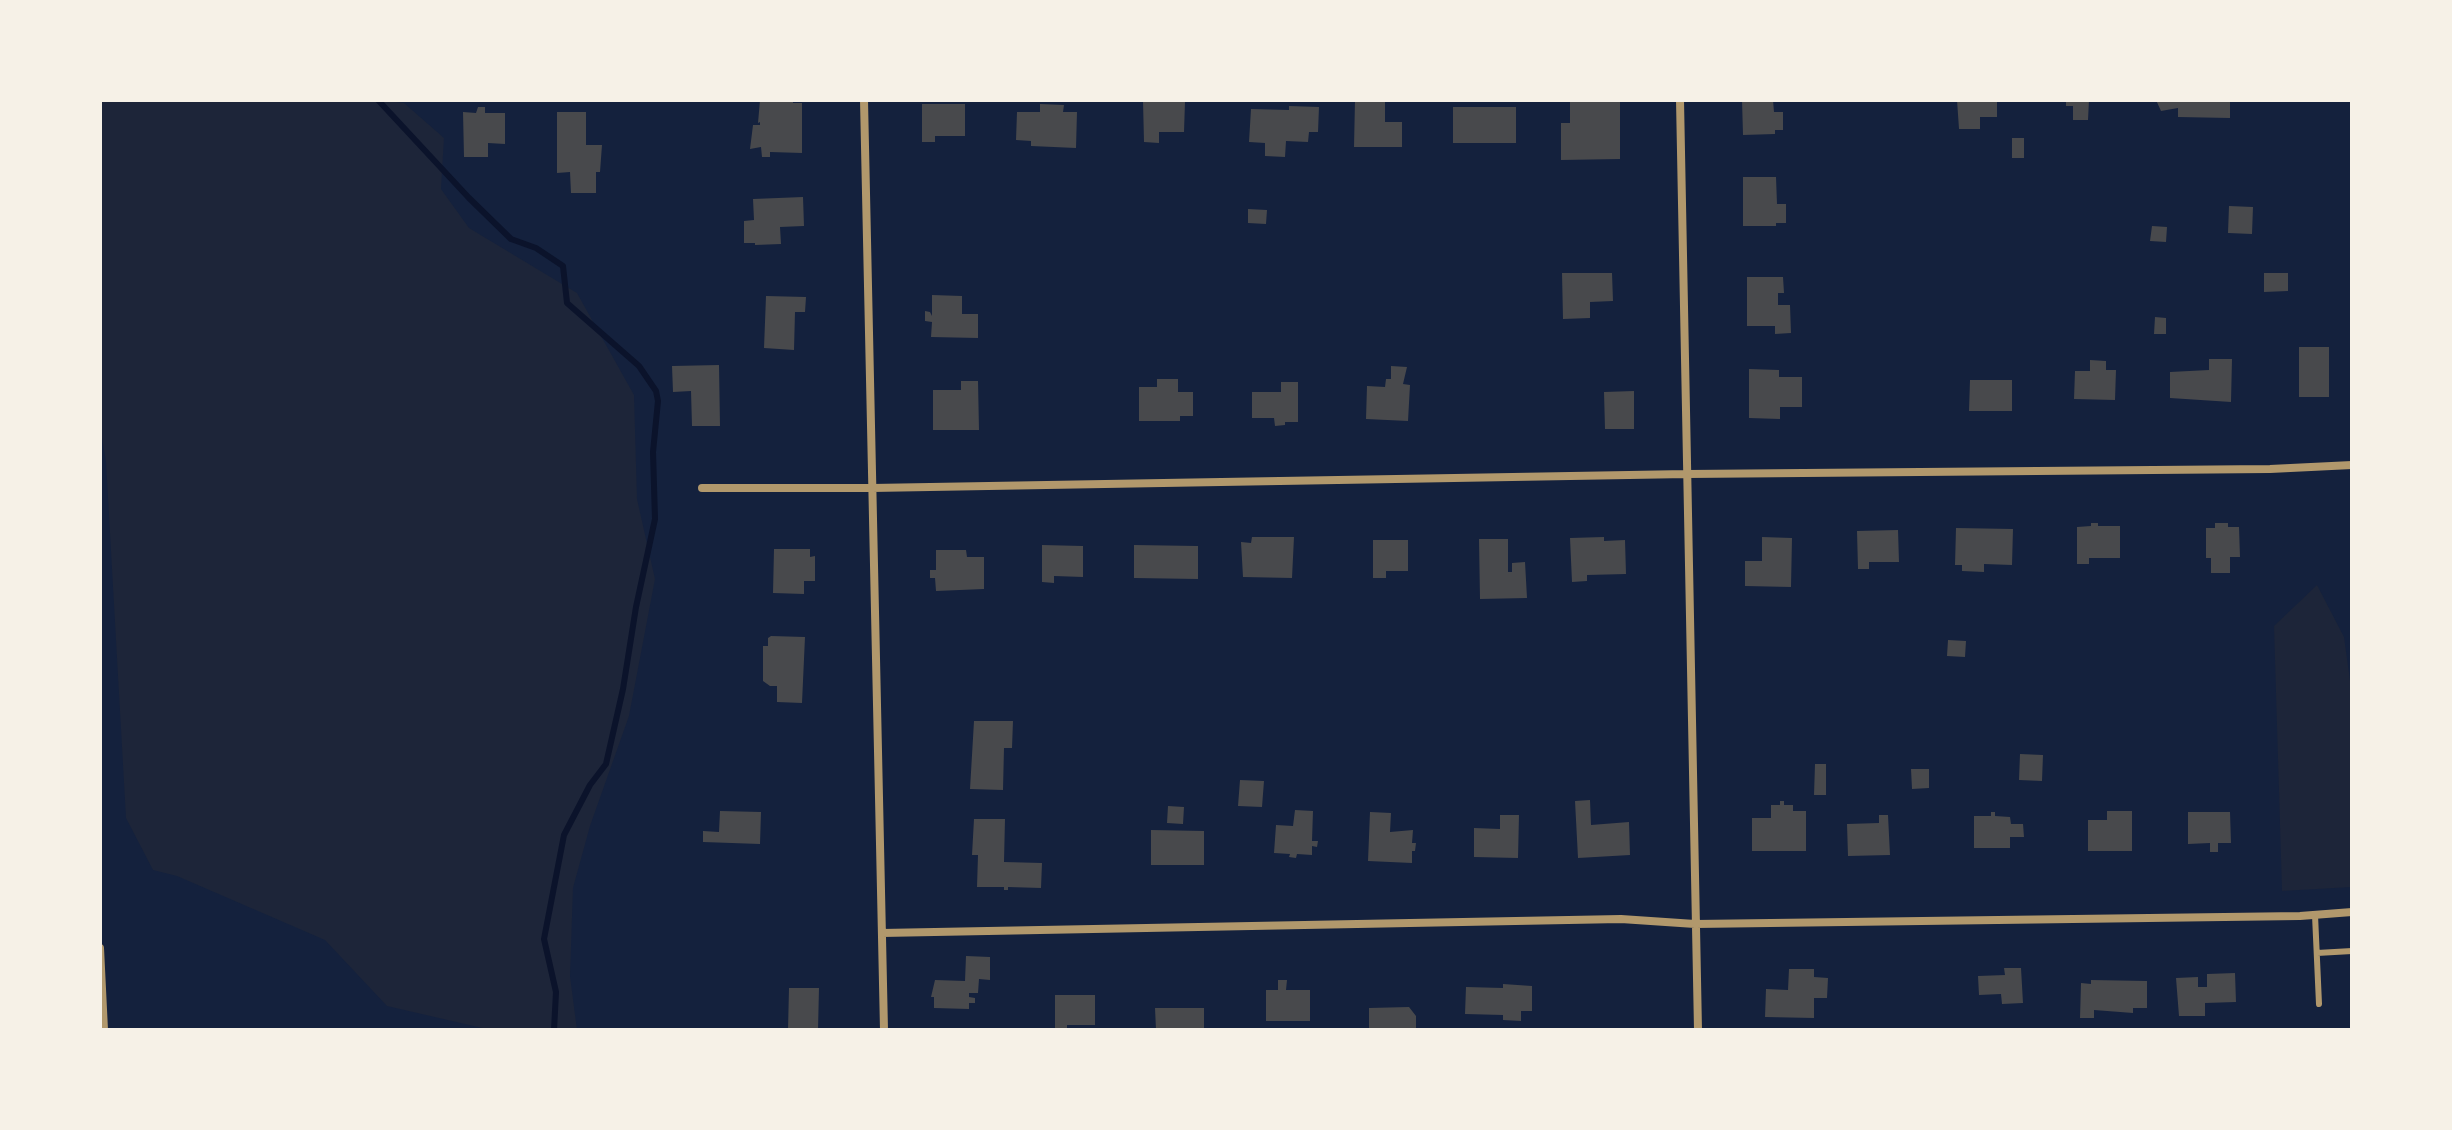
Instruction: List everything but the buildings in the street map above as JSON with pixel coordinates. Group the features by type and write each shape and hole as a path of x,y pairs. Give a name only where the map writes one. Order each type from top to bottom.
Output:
{"street":[{"path":"864,100 884,1030"},
{"path":"1680,100 1698,1030"},
{"path":"702,488 2270,469 2352,465"},
{"path":"882,933 1621,919 1695,924 2352,912"},
{"path":"100,948 104,1030"}],"lane":[{"path":"2315,915 2319,1004"},
{"path":"2317,953 2352,951"}],"shaded area":[{"path":"100,100 380,100 404,103 444,138 441,189 469,228 577,293 634,395 637,499 655,579 629,716 590,826 573,888 570,976 577,1030 491,1030 387,1006 325,940 177,876 153,870 126,818 106,462 100,426"},
{"path":"2317,585 2344,637 2352,695 2352,887 2282,891 2274,626"}],"waterway":[{"path":"378,100 511,239 536,248 563,266 567,303 639,366 656,391 658,401 653,452 655,519 623,689 606,764 590,785 564,835 544,939 556,992 554,1030"}]}
